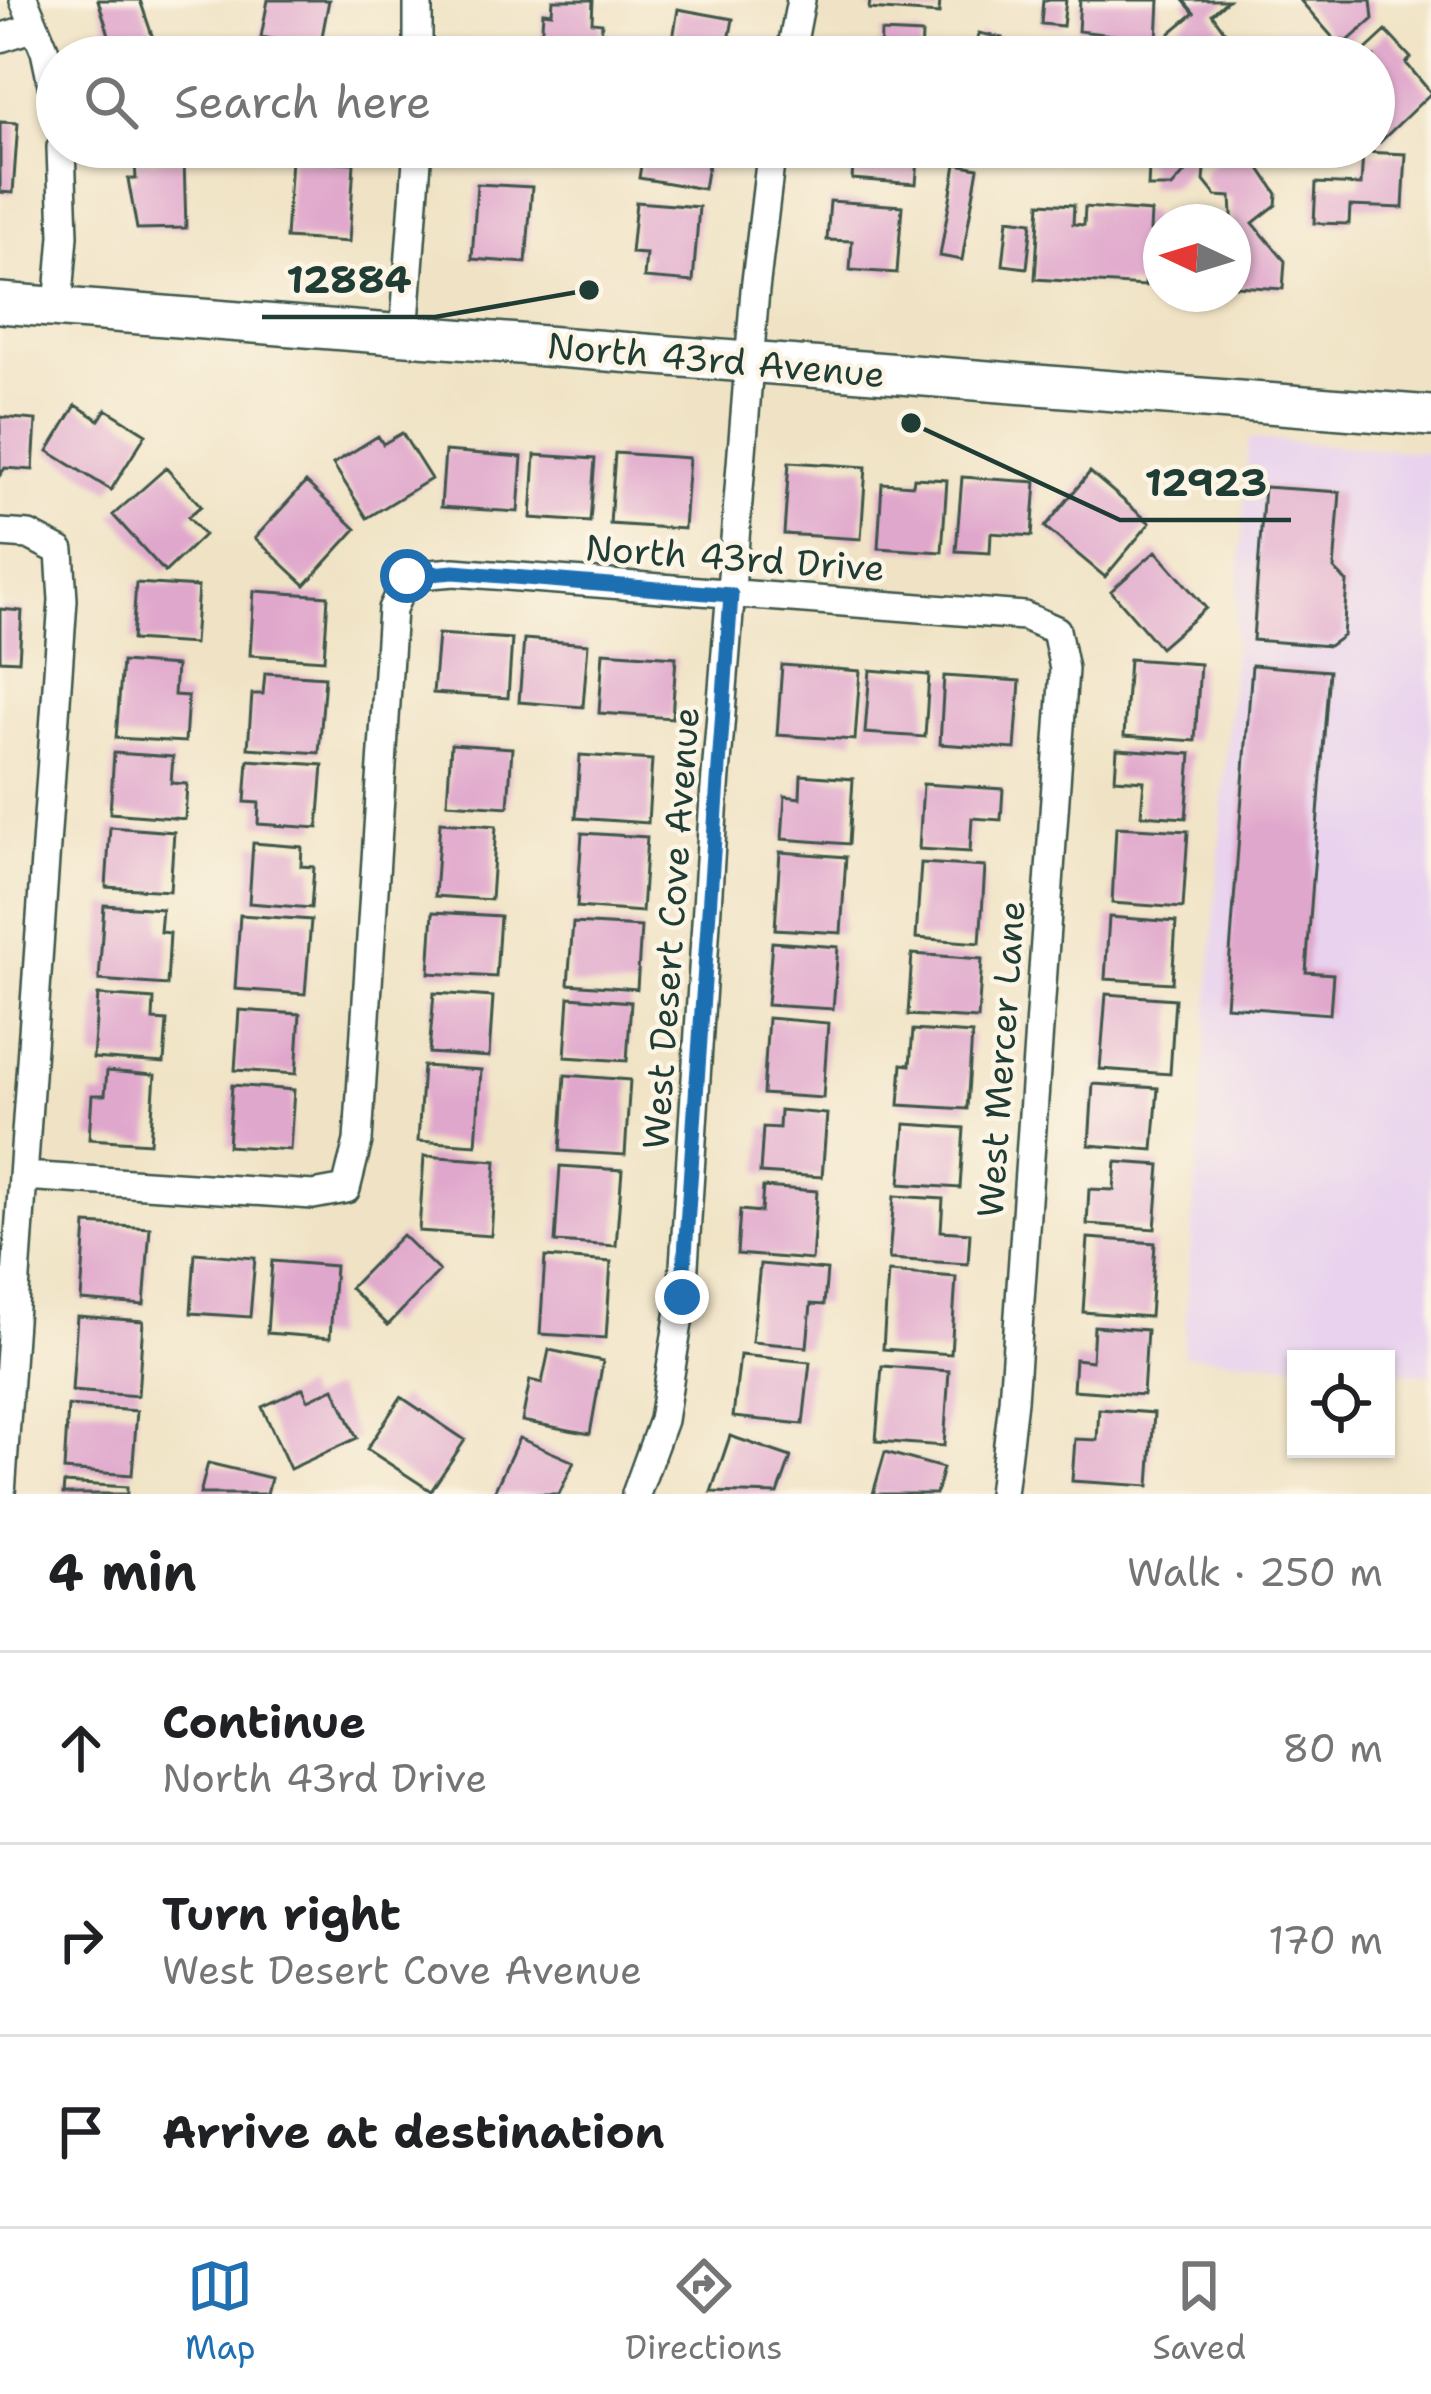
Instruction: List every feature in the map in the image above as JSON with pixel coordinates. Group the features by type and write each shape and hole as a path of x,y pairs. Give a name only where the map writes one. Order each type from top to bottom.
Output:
{"main road":[{"name":"North 43rd Avenue","path":"0,303 1431,416"}],"street":[{"path":"794,36 801,0"},
{"path":"418,3 418,36"},
{"path":"0,38 29,13"},
{"path":"58,308 64,236 62,168"},
{"path":"404,335 416,168"},
{"name":"West Desert Cove Avenue","path":"636,1494 663,1420 682,1297 749,362 770,168"},
{"path":"0,533 29,536 60,550 63,600 2,1494"},
{"name":"North 43rd Drive","path":"24,1176 314,1195 346,1189 358,1142 392,609 407,576 454,572 1024,616 1056,630"},
{"name":"West Mercer Lane","path":"1002,1494 1064,669 1056,630"}],"shaded area":[{"path":"1249,439 1431,453 1431,1374 1395,1372 1395,1350 1287,1350 1287,1363 1183,1355"}],"building":[{"path":"98,0 140,0 152,36 109,36"},
{"path":"268,0 329,0 322,36 261,36"},
{"path":"553,0 593,0 592,22 602,23 601,36 541,36 543,12 552,13"},
{"path":"870,0 940,0 939,14 869,9"},
{"path":"1043,0 1066,0 1063,26 1041,24"},
{"path":"1080,0 1159,0 1157,36 1078,31"},
{"path":"1183,0 1228,0 1212,14 1228,36 1170,36 1194,13"},
{"path":"1300,0 1371,0 1373,19 1354,36 1332,36"},
{"path":"678,9 733,19 730,36 674,36"},
{"path":"881,32 922,34 922,36 881,36"},
{"path":"1395,41 1411,58 1406,63 1431,93 1395,128"},
{"path":"0,122 18,123 13,193 0,192"},
{"path":"1395,153 1406,154 1403,208 1350,206 1349,224 1314,223 1316,183 1361,185 1362,168 1395,168"},
{"path":"135,168 184,168 186,228 137,229 128,179 136,179"},
{"path":"290,168 354,168 349,242 286,238"},
{"path":"641,168 708,168 704,189 639,178"},
{"path":"853,168 917,168 916,184 852,179"},
{"path":"955,168 978,168 962,260 940,256"},
{"path":"1149,168 1189,168 1172,187 1148,187"},
{"path":"1206,168 1260,168 1277,194 1276,205 1253,223 1285,261 1283,289 1251,287 1251,204 1231,204 1231,197 1216,196 1204,181"},
{"path":"477,184 532,187 526,263 472,259"},
{"path":"830,201 902,206 897,273 850,270 852,241 827,240"},
{"path":"636,202 699,207 693,282 644,278 646,254 631,253"},
{"path":"1040,203 1074,205 1073,224 1084,225 1085,207 1143,211 1143,286 1035,279"},
{"path":"1008,219 1032,222 1027,268 1003,265"},
{"path":"76,405 99,420 106,409 146,434 111,490 48,451"},
{"path":"0,417 36,420 33,470 5,468 0,475"},
{"path":"402,433 431,479 367,518 333,464 378,436 383,444"},
{"path":"445,451 522,457 518,512 441,507"},
{"path":"615,453 689,458 684,529 610,524"},
{"path":"535,455 595,459 590,522 531,518"},
{"path":"789,462 866,467 861,539 784,534"},
{"path":"166,468 201,506 188,517 204,535 165,572 113,515"},
{"path":"1090,472 1150,523 1105,577 1045,527"},
{"path":"962,477 1036,482 1032,536 991,533 990,553 956,551"},
{"path":"914,478 947,480 942,552 878,548 882,483 913,485"},
{"path":"306,482 356,529 305,585 255,538"},
{"path":"1264,487 1340,492 1334,569 1347,582 1343,636 1329,646 1253,640"},
{"path":"1156,551 1206,608 1160,648 1111,591"},
{"path":"136,583 198,587 194,644 132,640"},
{"path":"254,591 328,596 324,660 250,655"},
{"path":"0,609 22,611 19,661 0,660"},
{"path":"438,634 512,639 508,698 433,693"},
{"path":"524,639 588,644 583,707 519,702"},
{"path":"603,652 676,657 672,718 599,713"},
{"path":"1129,659 1200,664 1195,741 1124,736"},
{"path":"122,662 176,666 174,695 188,696 185,742 116,738"},
{"path":"782,665 860,671 855,740 777,735"},
{"path":"1252,665 1329,671 1306,972 1333,974 1330,1014 1226,1006"},
{"path":"870,670 929,675 925,737 865,733"},
{"path":"265,673 325,677 319,753 248,748 252,694 263,694"},
{"path":"944,676 1020,681 1015,749 940,744"},
{"path":"451,744 512,748 508,807 447,803"},
{"path":"1117,749 1191,754 1186,818 1141,815 1144,781 1115,779"},
{"path":"114,753 173,757 171,783 187,784 185,819 110,813"},
{"path":"580,755 652,760 648,823 576,818"},
{"path":"248,760 323,765 318,828 258,824 259,803 245,802"},
{"path":"801,775 853,779 849,844 782,839 785,796 800,798"},
{"path":"923,784 1003,789 1001,820 972,818 970,852 919,849"},
{"path":"440,822 496,826 491,900 435,896"},
{"path":"110,827 174,832 170,891 106,887"},
{"path":"1116,827 1188,831 1183,908 1112,903"},
{"path":"582,833 647,837 642,912 577,907"},
{"path":"253,843 302,847 301,866 314,867 311,908 249,903"},
{"path":"780,852 846,857 841,933 775,929"},
{"path":"921,863 985,867 980,943 916,938"},
{"path":"104,905 162,909 160,932 170,933 167,985 99,980"},
{"path":"433,912 500,916 496,977 429,973"},
{"path":"240,915 311,920 305,994 235,989"},
{"path":"1109,917 1176,922 1172,983 1105,979"},
{"path":"573,923 641,927 637,989 568,984"},
{"path":"772,942 838,947 833,1009 767,1005"},
{"path":"912,954 982,959 978,1019 908,1015"},
{"path":"434,993 493,997 489,1057 429,1053"},
{"path":"1106,994 1175,999 1170,1074 1100,1069"},
{"path":"98,995 154,999 153,1020 167,1021 164,1063 93,1058"},
{"path":"569,997 631,1002 627,1061 565,1057"},
{"path":"239,1010 300,1014 296,1074 235,1070"},
{"path":"768,1018 828,1023 823,1098 763,1094"},
{"path":"913,1030 972,1034 967,1109 899,1105 902,1064 910,1065"},
{"path":"423,1066 481,1070 476,1145 418,1141"},
{"path":"107,1071 155,1075 150,1143 89,1139 92,1095 105,1095"},
{"path":"565,1075 630,1080 625,1155 560,1151"},
{"path":"1093,1084 1158,1088 1153,1150 1089,1145"},
{"path":"232,1085 294,1090 290,1150 228,1146"},
{"path":"780,1110 827,1114 822,1177 760,1173 763,1127 779,1128"},
{"path":"905,1124 964,1128 960,1188 900,1184"},
{"path":"424,1156 496,1161 491,1236 419,1231"},
{"path":"1116,1162 1160,1165 1155,1229 1087,1224 1089,1189 1114,1190"},
{"path":"560,1166 622,1170 616,1246 555,1242"},
{"path":"763,1187 817,1191 812,1260 737,1254 740,1210 761,1212"},
{"path":"894,1196 943,1199 941,1231 970,1233 968,1264 889,1259"},
{"path":"86,1224 150,1228 144,1305 81,1300"},
{"path":"402,1235 439,1271 388,1325 350,1288"},
{"path":"1088,1238 1155,1243 1150,1317 1083,1312"},
{"path":"195,1253 255,1258 250,1317 191,1313"},
{"path":"545,1257 611,1262 606,1338 540,1334"},
{"path":"272,1261 335,1266 330,1338 267,1333"},
{"path":"760,1264 827,1270 824,1305 811,1304 807,1347 752,1342"},
{"path":"888,1272 956,1277 951,1354 883,1349"},
{"path":"77,1316 143,1321 138,1396 72,1391"},
{"path":"1094,1326 1147,1330 1143,1395 1073,1390 1075,1359 1092,1361"},
{"path":"549,1350 603,1361 590,1434 522,1421 530,1380 542,1383"},
{"path":"740,1355 810,1362 803,1424 733,1417"},
{"path":"882,1366 949,1371 944,1446 876,1441"},
{"path":"303,1388 308,1400 334,1388 357,1438 290,1469 262,1407"},
{"path":"401,1397 465,1440 431,1491 367,1449"},
{"path":"68,1406 137,1411 132,1475 64,1470"},
{"path":"1099,1409 1154,1413 1149,1486 1072,1481 1075,1439 1097,1440"},
{"path":"730,1436 791,1457 778,1494 711,1492"},
{"path":"519,1438 574,1462 559,1494 493,1494"},
{"path":"885,1452 943,1468 936,1494 873,1494"},
{"path":"208,1463 271,1478 267,1494 200,1494"},
{"path":"64,1483 127,1487 127,1494 63,1494"}],"place":[{"name":"12884","path":"589,290"},
{"name":"12923","path":"911,423"}],"route":[{"path":"407,576 454,572 731,595 682,1297"}]}
